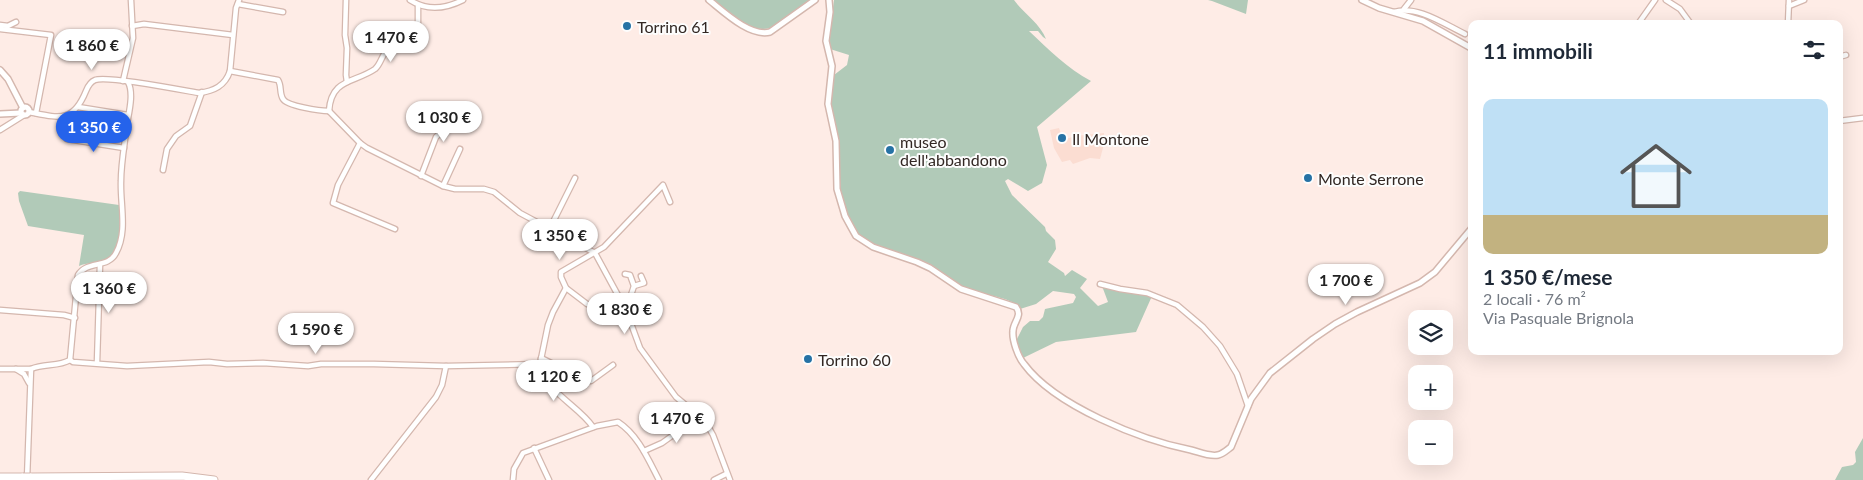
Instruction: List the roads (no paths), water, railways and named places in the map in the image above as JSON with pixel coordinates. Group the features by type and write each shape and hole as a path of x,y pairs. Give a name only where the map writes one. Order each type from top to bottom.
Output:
{"highway":[{"path":"0,477 182,476 214,480"}],"street":[{"path":"125,81 133,38 131,0"},
{"path":"346,0 347,82"},
{"path":"410,0 418,6 446,7 463,0"},
{"path":"709,0 748,28 763,34 770,32 815,0"},
{"path":"829,0 830,12 826,41 832,66 828,104 836,141 836,188 845,216 856,236 873,247 930,268 961,289 1016,307 1019,318 1012,332 1016,345 1022,362 1039,381 1096,418 1131,432 1181,448 1219,455 1231,447 1255,392 1270,373 1335,324 1420,283 1435,272 1468,232"},
{"path":"1362,0 1379,8 1423,21 1468,46"},
{"path":"1404,9 1411,0"},
{"path":"1641,20 1655,0"},
{"path":"1666,0 1680,9 1688,20"},
{"path":"1788,20 1789,3 1804,0"},
{"path":"0,114 24,112 64,116 70,114 78,108 92,81 100,79 206,92 224,84 230,71 238,2 283,12"},
{"path":"329,111 332,95 347,82 376,68 388,48 418,24 418,6"},
{"path":"1394,12 1404,9 1430,17 1465,34"},
{"path":"0,25 8,26 16,22"},
{"path":"132,26 144,24 233,35"},
{"path":"0,29 51,35 36,113"},
{"path":"0,70 8,79 24,112"},
{"path":"230,71 278,80 280,82 282,98 285,102 291,105 329,111 360,143 443,186 455,189 489,190 500,195 510,206 595,253 627,309 640,348 676,397 700,416 712,434 726,474 730,480"},
{"path":"0,369 31,369 38,366 64,364 70,360 78,275 84,267 100,264 114,257 118,251 124,228 120,182 130,102 129,84 125,81"},
{"path":"163,170 167,149 176,136 190,126 202,92"},
{"path":"78,108 128,115"},
{"path":"0,130 24,112"},
{"path":"421,176 436,137 448,126 471,112"},
{"path":"1843,120 1863,118"},
{"path":"71,124 126,131"},
{"path":"67,139 124,148"},
{"path":"360,143 338,185 333,203 395,229"},
{"path":"443,186 460,149"},
{"path":"550,228 575,178"},
{"path":"642,315 627,309 586,304 566,288 561,272 595,253 614,238 664,185 670,202"},
{"path":"97,363 100,264"},
{"path":"625,274 630,275 634,286 627,309"},
{"path":"634,286 644,283 641,276"},
{"path":"1100,284 1147,293 1177,305 1203,327 1220,346 1237,374 1249,407"},
{"path":"566,288 548,324 541,361 546,380 561,396 586,417 593,427"},
{"path":"0,310 64,315 75,318"},
{"path":"70,360 73,362 127,366 208,362 308,366 320,364 446,366 541,361 587,381 591,381 613,365"},
{"path":"371,480 436,397 442,385 446,366"},
{"path":"15,369 27,378 30,387"},
{"path":"27,478 31,369"},
{"path":"644,452 662,443 700,416"},
{"path":"512,480 514,469 520,456 534,448 593,427 618,422 631,432 659,480"},
{"path":"534,448 549,480"},
{"path":"714,480 726,474"}],"place":[{"name":"Torrino 61","path":"627,26"},
{"name":"Il Montone","path":"1062,138"},
{"name":"museo dell'abbandono","path":"890,150"},
{"name":"Monte Serrone","path":"1308,178"},
{"name":"Torrino 60","path":"808,359"}]}
